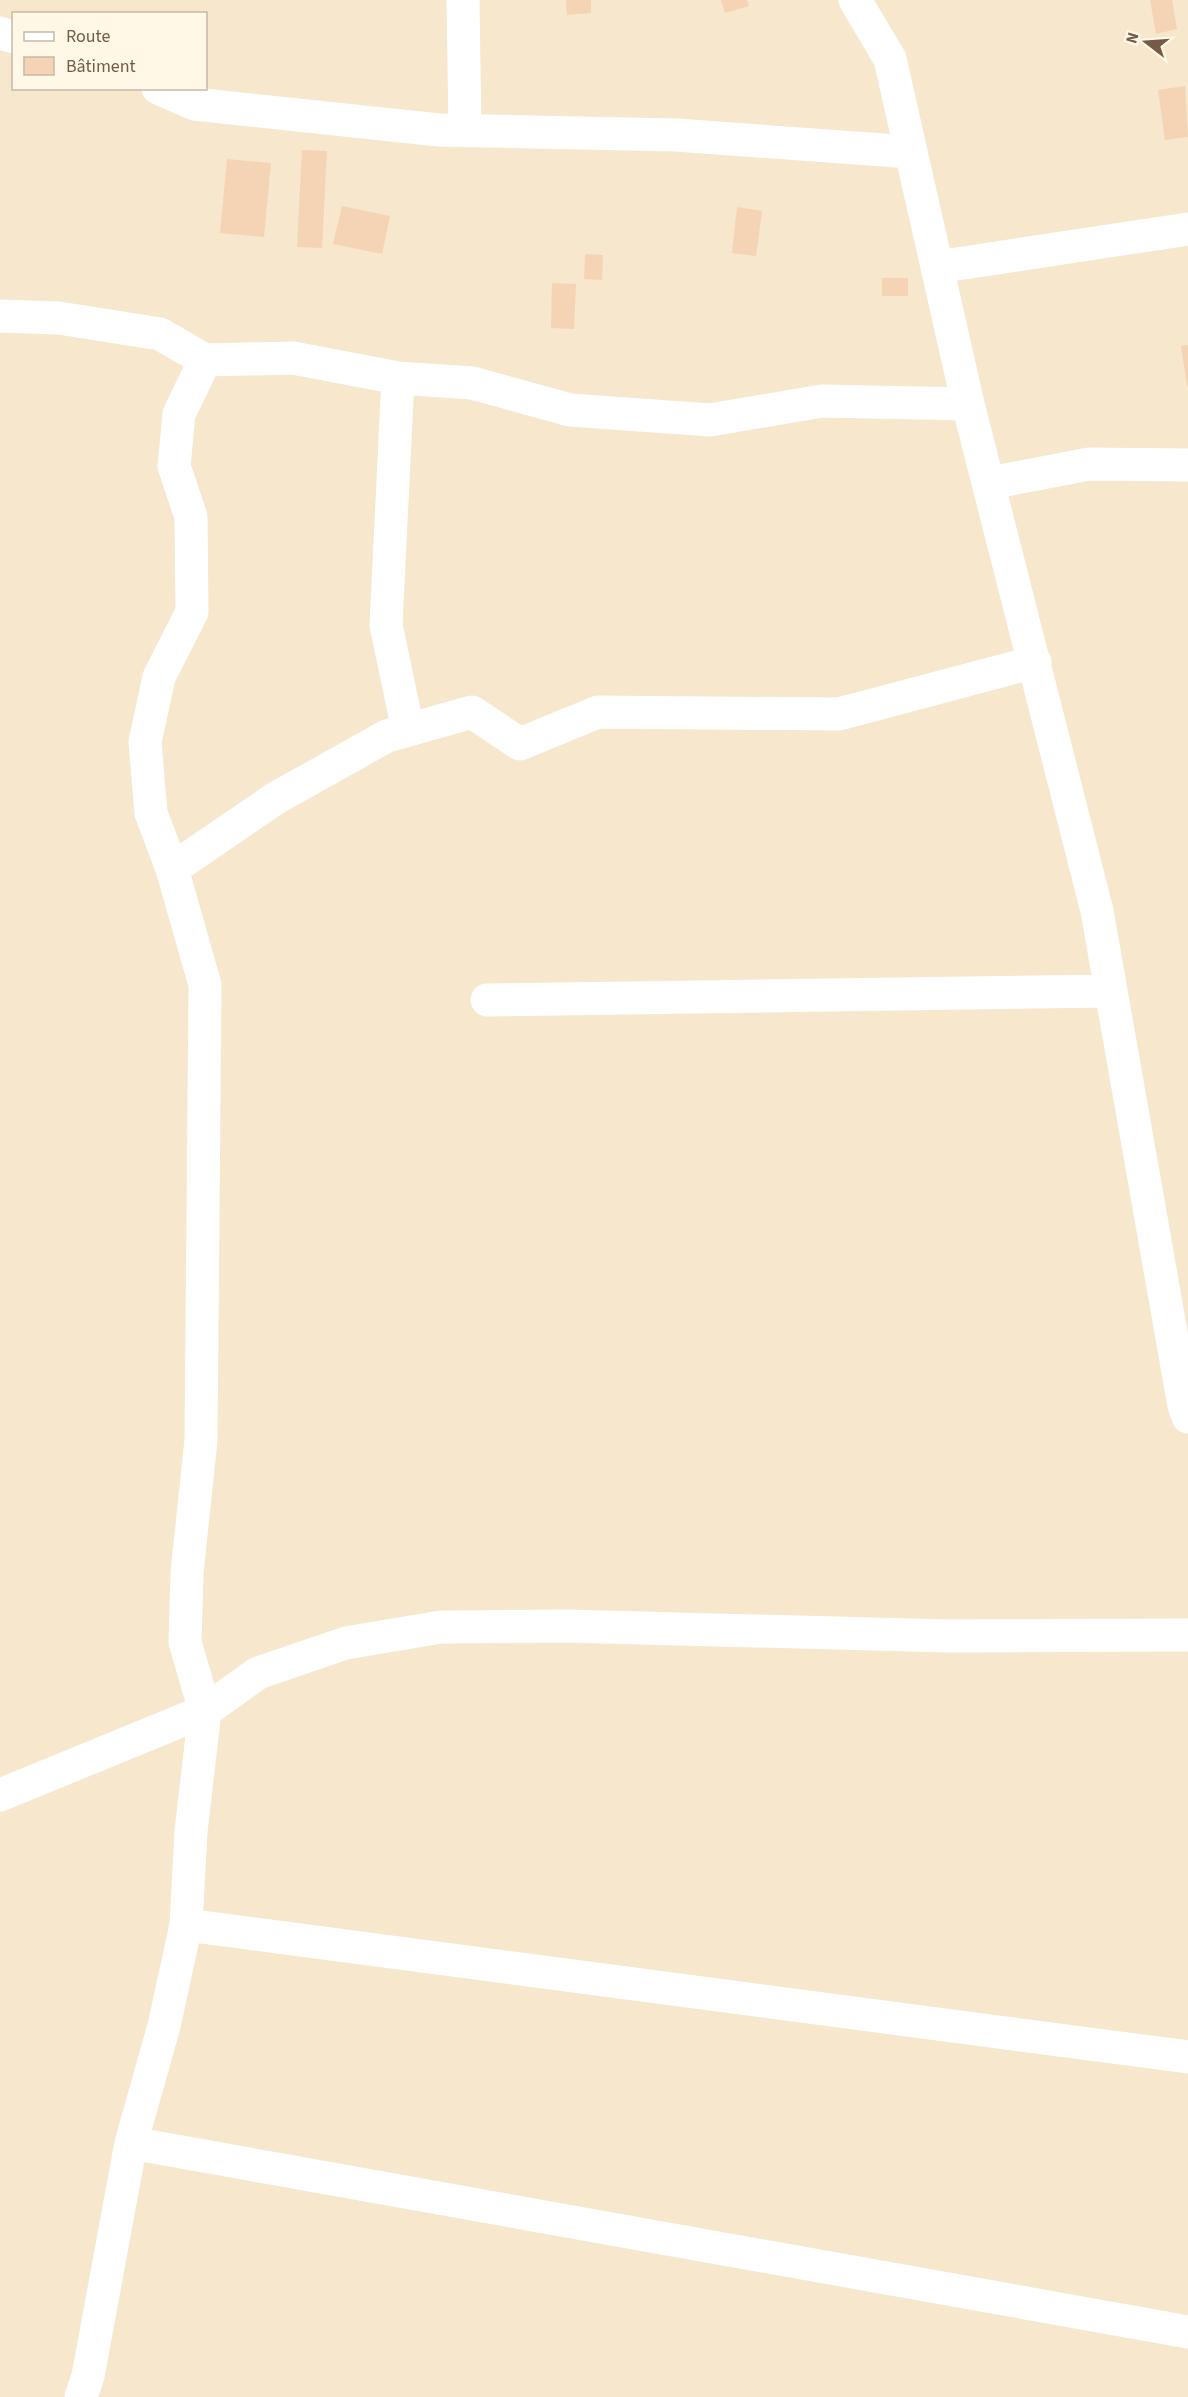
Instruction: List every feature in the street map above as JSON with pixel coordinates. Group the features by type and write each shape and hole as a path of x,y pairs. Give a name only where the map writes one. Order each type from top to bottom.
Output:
{"street":[{"path":"464,0 465,131"},
{"path":"855,0 890,59 968,404 990,483 1097,911 1184,1406 1188,1417"},
{"path":"162,90 194,104 439,130 676,135 911,152"},
{"path":"937,267 1188,229"},
{"path":"0,316 59,318 160,334 205,360 293,358 398,378 472,383 570,410 710,420 822,401 968,404"},
{"path":"81,2397 88,2376 130,2143 164,2026 186,1924 191,1831 205,1712 185,1642 187,1574 201,1440 205,985 172,869 151,813 145,742 159,677 192,612 191,517 174,466 178,414 205,360"},
{"path":"398,378 386,625 408,730"},
{"path":"990,483 1089,464 1188,465"},
{"path":"172,869 276,798 387,736 472,712 520,744 598,712 839,714 1035,663"},
{"path":"487,1000 1111,991"},
{"path":"0,1795 205,1712 258,1672 346,1643 441,1627 567,1626 948,1636 1188,1635"},
{"path":"186,1924 1188,2057"},
{"path":"130,2143 1188,2332"}],"shaded area":[{"path":"0,0 1188,0 1188,2397 0,2397"}],"building":[{"path":"566,0 591,0 591,13 567,15"},
{"path":"721,0 747,0 749,6 725,13"},
{"path":"1150,0 1172,0 1177,29 1156,34"},
{"path":"1185,86 1188,137 1165,140 1158,90"},
{"path":"302,150 327,151 322,248 297,247"},
{"path":"227,159 271,163 264,237 220,233"},
{"path":"342,206 390,216 382,254 333,244"},
{"path":"737,207 762,211 756,256 732,253"},
{"path":"585,254 603,255 602,280 584,279"},
{"path":"882,278 908,278 908,296 882,296"},
{"path":"552,283 576,284 574,329 551,328"},
{"path":"1188,345 1188,386 1187,386 1181,346"}]}
